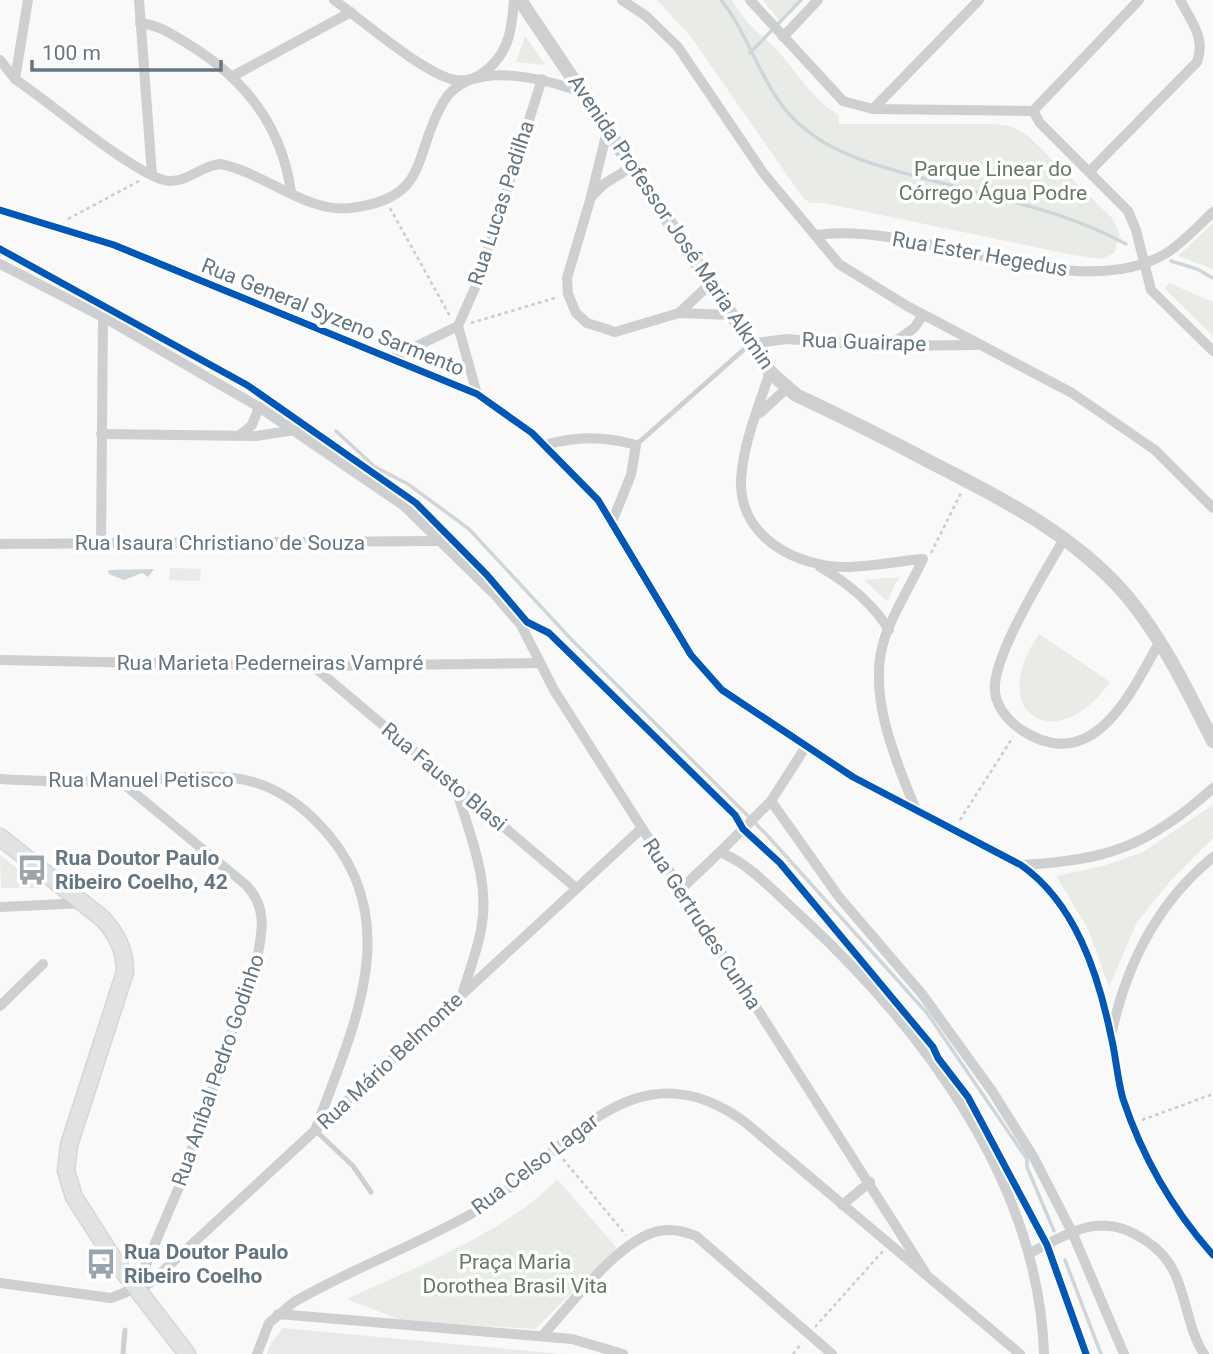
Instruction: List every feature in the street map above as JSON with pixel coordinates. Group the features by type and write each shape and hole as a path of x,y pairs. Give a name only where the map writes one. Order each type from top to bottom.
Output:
{"main road":[{"path":"0,837 84,903 116,933 122,948 125,972 69,1145 66,1171 74,1196 136,1289 187,1354"}],"street":[{"path":"16,79 27,0"},
{"path":"139,0 152,175"},
{"path":"334,0 432,70 457,80 514,76 542,79 586,95"},
{"path":"0,60 16,79 152,175 171,181 220,163 314,203 343,209 386,200 403,188 418,172 446,97 475,79 505,51 513,20 514,0"},
{"name":"Avenida Professor José Maria Alkmin","path":"520,0 608,127 770,372 787,388 1046,524 1124,593 1160,641 1208,719 1213,741"},
{"path":"622,0 636,5 678,47 764,174 839,264 853,275 923,315 978,345 1023,365 1115,421 1155,450 1213,508"},
{"path":"750,0 843,101 873,108 1033,111 1139,0"},
{"path":"780,34 818,0"},
{"path":"873,108 979,0"},
{"path":"1089,172 1197,62 1200,52 1199,35 1180,0"},
{"path":"233,76 351,12"},
{"path":"140,23 164,29 233,76 254,100 276,139 285,157 291,192"},
{"name":"Rua Lucas Padilha","path":"458,327 478,281 542,79"},
{"path":"1033,111 1040,123 1128,211 1136,230 1151,290 1213,351"},
{"path":"608,127 592,197 567,278 568,294 576,313 587,323 615,332 678,313 730,315"},
{"path":"592,197 604,184 633,166"},
{"name":"Rua General Syzeno Sarmento","path":"0,211 114,245 477,394 545,445 573,472 612,522 705,673 722,690 805,748 952,831 1021,865 1041,879 1056,895 1081,939 1111,1034 1122,1096 1132,1124 1163,1186 1213,1255"},
{"name":"Rua Ester Hegedus","path":"816,235 857,232 1073,271 1106,273 1143,263 1172,249 1213,212"},
{"name":"Rua Gertrudes Cunha","path":"0,264 103,317 295,430 404,505 496,596 521,625 540,663 641,829 870,1182 925,1272"},
{"path":"678,313 710,284"},
{"path":"889,346 914,328 923,315"},
{"path":"101,544 103,317"},
{"path":"390,359 458,327 477,394"},
{"name":"Rua Guairape","path":"750,344 786,339 889,346 978,345"},
{"path":"770,372 754,421 741,482 747,510 762,535 777,549 815,563 853,587 878,612 889,630"},
{"path":"754,421 767,404 787,388"},
{"path":"241,434 252,425 259,407"},
{"path":"101,434 256,436 295,430"},
{"path":"545,445 585,438 617,439 636,445 631,475 612,522"},
{"path":"1064,539 1023,614 996,680 999,705 1019,728 1055,743 1068,743 1095,734 1119,709 1160,641"},
{"name":"Rua Isaura Christiano de Souza","path":"0,544 439,541"},
{"path":"815,563 847,567 923,559"},
{"path":"916,810 892,744 878,675 889,630 923,559"},
{"name":"Rua Marieta Pederneiras Vampré","path":"0,660 313,666 540,663"},
{"name":"Rua Fausto Blasi","path":"313,666 575,887"},
{"path":"681,889 767,805 805,748"},
{"name":"Rua Manuel Petisco","path":"0,779 120,781 188,777 234,778 257,783 283,794 309,814 343,855 360,892 367,923 367,972 353,1029 315,1130"},
{"name":"Rua Aníbal Pedro Godinho","path":"120,781 246,885 261,907 263,920 257,958 178,1187 136,1289"},
{"path":"455,786 484,892 481,929 462,995"},
{"path":"1021,865 1057,863 1127,848 1169,824 1213,788"},
{"path":"767,805 839,897 922,994 992,1091 1034,1158 1072,1232 1124,1354"},
{"name":"Rua Mário Belmonte","path":"136,1289 150,1283 575,887 641,829"},
{"path":"720,852 752,871 825,939 906,1031 980,1133 1003,1178 1030,1253 1043,1321 1044,1354"},
{"path":"1111,1034 1123,987 1143,940 1169,903 1213,857"},
{"path":"0,907 84,903"},
{"path":"0,1006 43,964"},
{"name":"Rua Celso Lagar","path":"257,1354 264,1330 278,1314 308,1294 473,1213 507,1191 587,1121 616,1105 651,1096 694,1098 732,1113 1020,1354"},
{"path":"842,1205 870,1182"},
{"path":"1030,1253 1072,1232 1100,1225 1122,1225 1150,1243 1174,1272 1204,1354"},
{"path":"542,1336 632,1243 660,1230 684,1231 696,1236 832,1354"},
{"path":"0,1283 111,1298 136,1289"},
{"path":"278,1314 455,1332 542,1336 596,1345 623,1354"}],"lane":[{"path":"636,445 750,344"},
{"path":"315,1130 353,1166 371,1192"},
{"path":"123,1354 125,1330"}],"path":[{"path":"54,229 152,175"},
{"path":"386,200 444,310 458,327 568,294"},
{"path":"923,559 933,551 967,481"},
{"path":"952,831 1019,728"},
{"path":"1132,1124 1213,1094"},
{"path":"555,1150 632,1243"},
{"path":"793,1354 888,1245"}],"shaded area":[{"path":"154,569 148,577 142,573 124,580 109,574 108,570"},
{"path":"283,1328 562,1354 267,1354 271,1343"}],"green space":[{"name":"Parque Linear do Córrego Água Podre","path":"657,0 732,0 746,20 775,48 812,93 839,115 839,124 994,124 1010,126 1026,134 1112,218 1120,234 1114,253 1103,259 1073,255 824,203 810,203 803,198 691,37"},
{"path":"763,0 803,0 781,23"},
{"path":"525,36 546,65 516,62"},
{"path":"1213,223 1213,269 1178,256"},
{"path":"1169,283 1213,302 1213,336 1165,289"},
{"path":"170,568 201,569 200,581 169,580"},
{"path":"899,577 887,601 864,580"},
{"path":"1039,634 1110,682 1089,705 1069,718 1050,721 1034,716 1023,704 1019,686 1024,662"},
{"path":"1213,805 1213,838 1172,879 1137,922 1109,987 1089,931 1056,876 1103,866 1143,852"},
{"path":"0,855 42,888 1,888"},
{"name":"Praça Maria Dorothea Brasil Vita","path":"557,1179 617,1248 535,1329 403,1321 347,1299 487,1232 538,1198"}],"waterway":[{"path":"721,0 774,94 797,122 825,143 856,158 890,169 1052,213 1126,244"},
{"path":"750,53 801,0"},
{"path":"1171,261 1197,269 1213,278"},
{"path":"336,431 375,467 408,484 469,529 571,639 766,834 927,1013 1027,1159 1027,1167 1054,1231"},
{"path":"1065,1260 1101,1354"}],"cycle path":[{"path":"0,210 114,245 477,394 532,433 598,500 691,655 722,690 853,777 1021,865 1056,899 1070,919 1091,964 1106,1012 1123,1099 1139,1141 1172,1201 1213,1255"},
{"path":"0,249 247,385 416,503 487,575 527,622 549,633 735,815 743,829 780,863 933,1047 938,1058 968,1097 1047,1245 1086,1354"}],"place":[{"name":"Rua Doutor Paulo Ribeiro Coelho, 42","path":"32,870"},
{"name":"Rua Doutor Paulo Ribeiro Coelho","path":"101,1264"}]}
